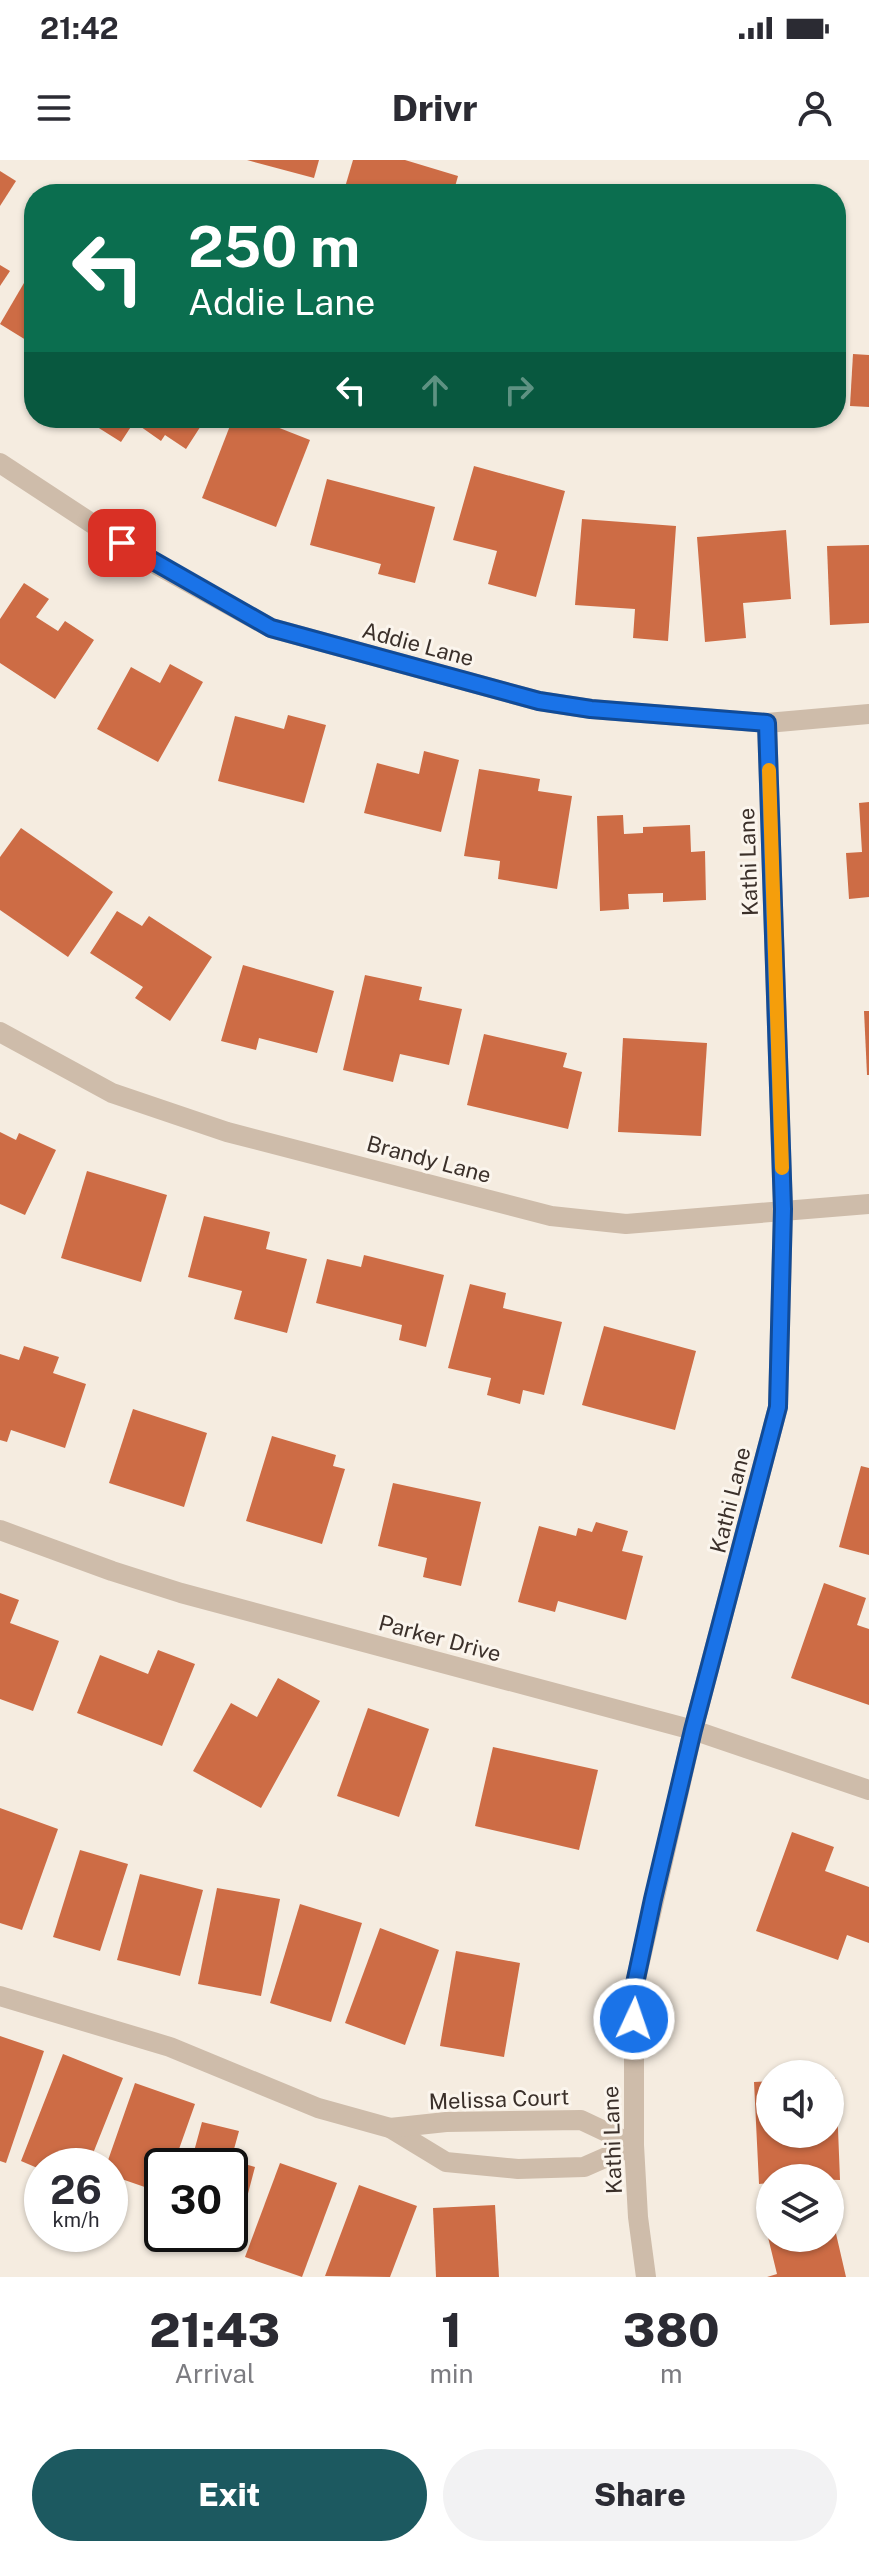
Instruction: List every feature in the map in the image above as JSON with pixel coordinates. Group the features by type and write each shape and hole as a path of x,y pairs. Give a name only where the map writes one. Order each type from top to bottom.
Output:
{"street":[{"name":"Addie Lane","path":"0,463 146,559 271,628 539,701 591,709 767,723 869,714"},
{"name":"Kathi Lane","path":"646,2277 638,2217 634,2145 634,1988 693,1730 778,1407 783,1209 767,723"},
{"name":"Brandy Lane","path":"0,1032 112,1093 227,1132 551,1216 626,1224 869,1204"},
{"name":"Parker Drive","path":"0,1530 181,1593 693,1730 869,1790"},
{"name":"Melissa Court","path":"0,1996 170,2047 318,2108 390,2128 446,2162 518,2169 584,2167 634,2145"},
{"name":"Melissa Court","path":"390,2128 446,2122 581,2120 634,2145"}],"building":[{"path":"247,160 319,160 314,178"},
{"path":"353,160 405,160 458,176 456,184 346,184"},
{"path":"0,171 16,181 0,206"},
{"path":"0,265 10,271 0,286"},
{"path":"24,283 24,339 0,324"},
{"path":"853,354 869,355 869,407 850,406"},
{"path":"99,428 130,428 121,442"},
{"path":"143,428 200,428 186,449 165,435 161,441"},
{"path":"229,428 279,428 310,440 276,527 202,498"},
{"path":"474,466 565,491 536,597 488,584 497,551 453,540"},
{"path":"327,479 435,507 415,583 378,574 381,564 310,545"},
{"path":"582,519 676,526 668,641 633,638 635,609 575,605"},
{"path":"786,530 791,599 743,603 746,638 705,642 697,537"},
{"path":"869,545 869,623 830,625 827,546"},
{"path":"24,583 49,599 36,617 58,631 65,621 94,640 55,699 0,663 0,619"},
{"path":"170,664 203,682 158,762 97,729 131,667 160,683"},
{"path":"288,715 326,725 304,803 218,781 235,716 284,729"},
{"path":"424,751 459,760 441,832 364,813 377,763 419,774"},
{"path":"479,769 540,779 538,791 572,796 557,889 498,879 500,861 464,856"},
{"path":"869,802 869,897 849,899 846,853 862,852 859,803"},
{"path":"623,815 624,834 643,833 643,827 690,825 691,852 705,851 706,900 663,902 663,893 628,894 629,909 600,911 597,816"},
{"path":"21,828 113,892 68,957 0,910 0,857"},
{"path":"117,911 142,926 149,916 212,957 170,1021 135,998 143,987 90,953"},
{"path":"243,965 334,991 317,1053 259,1038 256,1050 221,1041"},
{"path":"365,975 422,987 419,1000 462,1009 449,1065 400,1054 393,1082 343,1070"},
{"path":"864,1011 869,1011 869,1075 867,1075"},
{"path":"484,1034 567,1053 563,1067 582,1072 568,1129 467,1105"},
{"path":"623,1038 707,1043 701,1136 618,1132"},
{"path":"0,1132 16,1140 19,1133 56,1150 25,1215 0,1204"},
{"path":"87,1171 167,1195 141,1282 61,1258"},
{"path":"204,1216 270,1232 266,1249 307,1259 287,1333 234,1319 242,1291 188,1277"},
{"path":"364,1255 444,1275 426,1347 399,1340 402,1325 316,1303 327,1259 361,1267"},
{"path":"470,1284 506,1293 503,1308 562,1322 544,1395 523,1390 520,1404 487,1395 491,1378 448,1368"},
{"path":"604,1326 696,1351 675,1430 582,1405"},
{"path":"24,1346 59,1357 53,1373 86,1384 65,1448 11,1430 7,1442 0,1440 0,1354 19,1360"},
{"path":"133,1409 207,1433 184,1507 109,1483"},
{"path":"272,1436 336,1455 333,1466 345,1469 322,1544 246,1521"},
{"path":"861,1466 869,1468 869,1555 839,1547"},
{"path":"393,1483 481,1502 461,1586 423,1577 427,1558 378,1546"},
{"path":"596,1522 628,1531 622,1551 643,1556 626,1620 558,1601 555,1612 518,1602 539,1526 576,1536 578,1528 592,1532"},
{"path":"824,1583 866,1598 857,1625 869,1629 869,1705 791,1678"},
{"path":"0,1593 19,1600 10,1623 59,1641 33,1711 0,1699"},
{"path":"158,1650 195,1664 162,1746 77,1713 100,1655 148,1674"},
{"path":"278,1678 320,1701 261,1808 193,1771 231,1703 257,1717"},
{"path":"368,1708 429,1729 399,1817 337,1796"},
{"path":"493,1747 598,1770 579,1850 475,1826"},
{"path":"0,1808 58,1829 22,1930 0,1923"},
{"path":"792,1832 834,1847 825,1871 869,1887 869,1943 847,1935 838,1960 756,1931"},
{"path":"80,1850 128,1864 100,1951 53,1937"},
{"path":"140,1874 203,1890 180,1976 117,1960"},
{"path":"217,1888 280,1899 261,1996 198,1984"},
{"path":"300,1904 362,1923 331,2022 270,2003"},
{"path":"380,1928 439,1950 405,2045 345,2023"},
{"path":"456,1951 520,1963 504,2057 440,2046"},
{"path":"0,2036 44,2051 6,2163 0,2161"},
{"path":"63,2054 123,2078 95,2148 26,2148"},
{"path":"754,2082 756,2082 756,2123"},
{"path":"135,2083 195,2104 179,2148 144,2148 144,2187 128,2181 128,2148 112,2148"},
{"path":"202,2122 239,2131 234,2148 195,2148"},
{"path":"757,2148 839,2148 839,2164 758,2164"},
{"path":"280,2163 337,2183 302,2277 245,2257"},
{"path":"248,2165 255,2167 248,2194"},
{"path":"359,2185 417,2206 390,2277 325,2276"},
{"path":"495,2205 499,2277 436,2277 433,2208"},
{"path":"772,2252 840,2252 846,2277 767,2277 777,2274"}],"slow traffic":[{"path":"769,770 782,1168"}],"route":[{"path":"122,543 271,628 435,674 539,701 591,709 767,723 783,1209 778,1407 693,1730 653,1899 634,1988 634,2019"}]}
